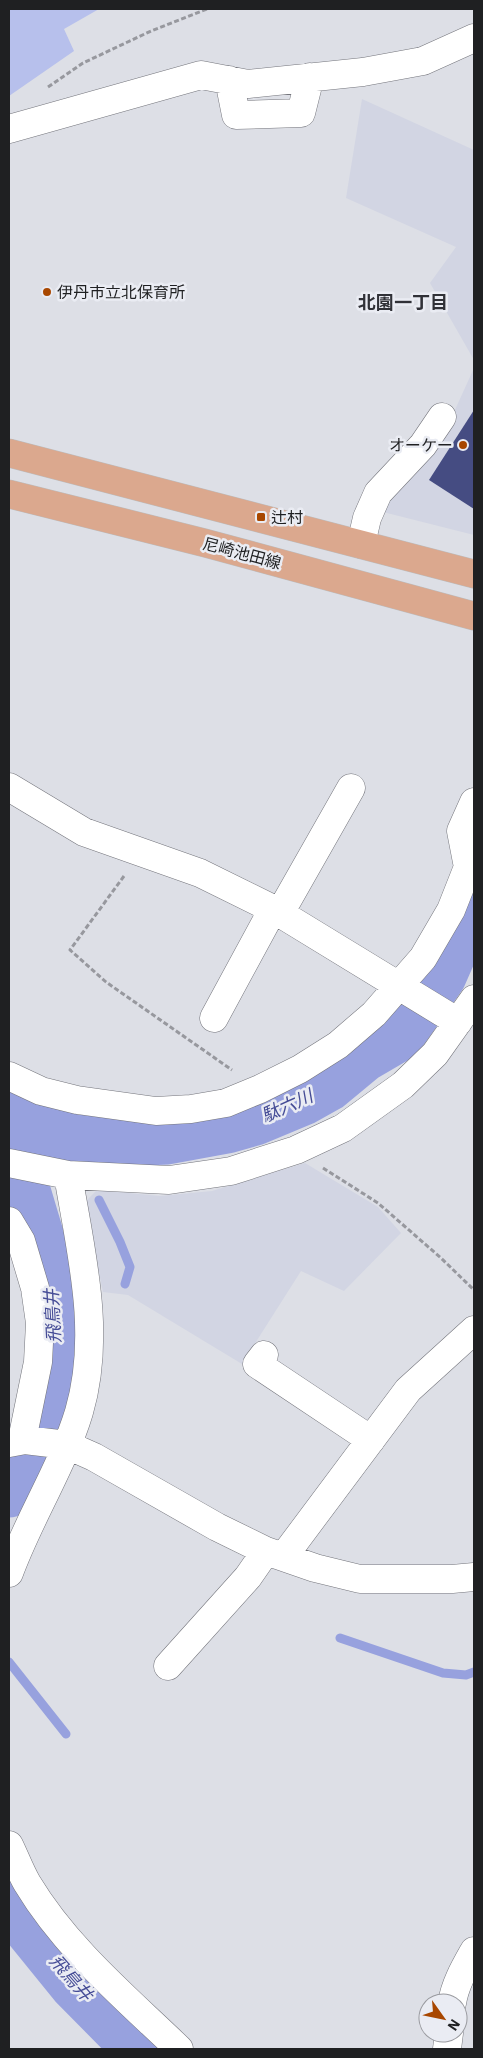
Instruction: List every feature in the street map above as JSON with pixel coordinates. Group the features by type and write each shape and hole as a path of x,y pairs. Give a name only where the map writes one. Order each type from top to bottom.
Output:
{"main road":[{"path":"9,453 474,574"},
{"name":"尼崎池田線","path":"9,494 215,546 474,616"}],"street":[{"path":"9,129 201,75 248,84 363,72 423,61 474,38"},
{"path":"361,544 367,518 378,493 424,445 442,417"},
{"path":"9,787 84,832 200,873 277,911 458,1022"},
{"path":"214,1018 351,788"},
{"path":"9,1076 41,1091 77,1100 156,1111 191,1109 226,1103 300,1069 338,1045 374,1014 424,958 451,910 468,867 461,831 474,802"},
{"path":"9,1162 58,1173 169,1180 231,1171 296,1150 343,1128 403,1085 435,1054 474,999"},
{"path":"9,1573 59,1444 79,1412 88,1370 91,1332 87,1294 58,1173"},
{"path":"9,1221 21,1241 35,1288 40,1323 38,1362 19,1441 59,1444 94,1457 217,1527 275,1554 315,1568 360,1579 474,1577"},
{"path":"168,1666 248,1577 275,1554 371,1440 408,1390 474,1330"},
{"path":"258,1363 371,1440"},
{"path":"9,1844 26,1882 55,1923 104,1978 179,2049"},
{"path":"454,1993 471,1964"}],"path":[{"path":"45,89 83,63 150,31 207,9"},
{"path":"140,852 70,950 106,982 260,1089"},
{"path":"296,1150 378,1203 441,1258 474,1290"}],"shaded area":[{"path":"9,9 99,9 64,29 74,51 9,96"},
{"path":"362,99 474,150 474,360 430,283 456,247 346,198"},
{"path":"474,368 474,535 379,511 444,434"},
{"path":"305,1163 378,1207 401,1233 344,1291 301,1271 242,1364 128,1295 103,1292 84,1203 97,1190 160,1196 212,1191"}],"building":[{"name":"オーケー","path":"474,410 474,509 429,480"}],"waterway":[{"name":"駄六川","path":"9,1116 73,1140 105,1142 167,1139 227,1128 255,1120 303,1100 328,1086 363,1057 399,1036 441,976 474,901"},
{"path":"460,932 474,937"},
{"name":"飛鳥井","path":"9,1137 51,1278 56,1305 57,1333 49,1388 41,1415 32,1442 9,1492"},
{"path":"99,1200 130,1267 125,1284"},
{"path":"340,1638 443,1673 466,1675 474,1672"},
{"path":"9,1662 66,1734"},
{"name":"飛鳥井","path":"9,1904 74,1984 138,2049"}],"place":[{"name":"伊丹市立北保育所","path":"47,292"},
{"name":"オーケー","path":"463,445"},
{"name":"辻村","path":"261,517"}],"district":[{"name":"北園一丁目","path":"403,303"}]}
